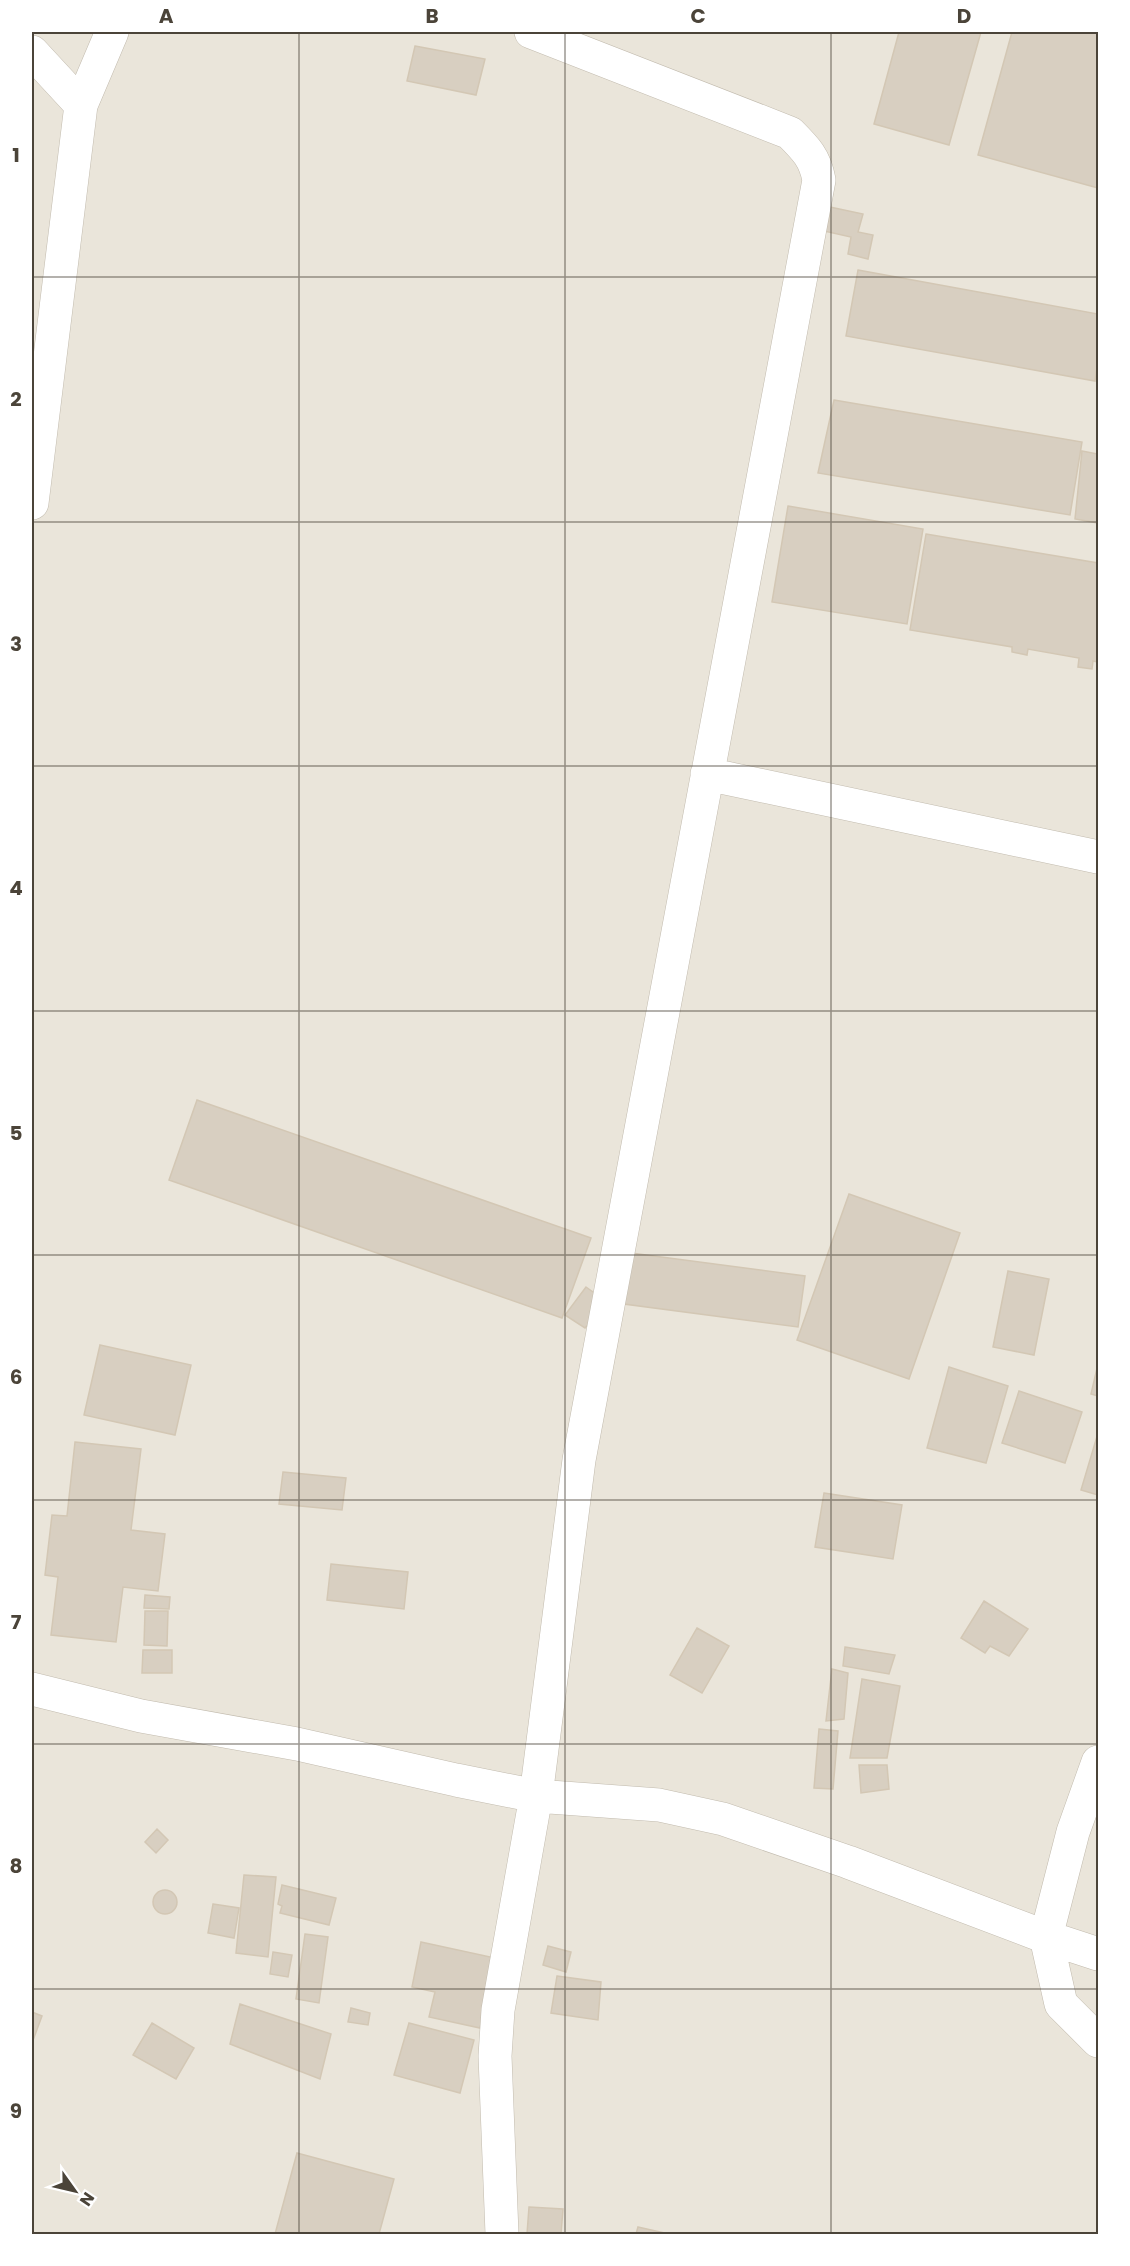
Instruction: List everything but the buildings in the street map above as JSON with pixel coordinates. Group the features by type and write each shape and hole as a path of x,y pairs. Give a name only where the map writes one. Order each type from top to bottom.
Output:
{"street":[{"path":"32,503 81,105 112,32"},
{"path":"502,2235 495,2056 498,2010 536,1796 579,1460 819,180 816,163 789,133 531,32"},
{"path":"32,52 81,105"},
{"path":"706,774 1098,857"},
{"path":"32,1689 141,1716 297,1744 536,1796 659,1805 723,1819 848,1862 1046,1937 1098,1954"},
{"path":"1098,1762 1073,1832 1046,1937 1061,2004 1098,2041"}],"shaded area":[{"path":"32,32 1098,32 1098,2234 32,2234"}]}
